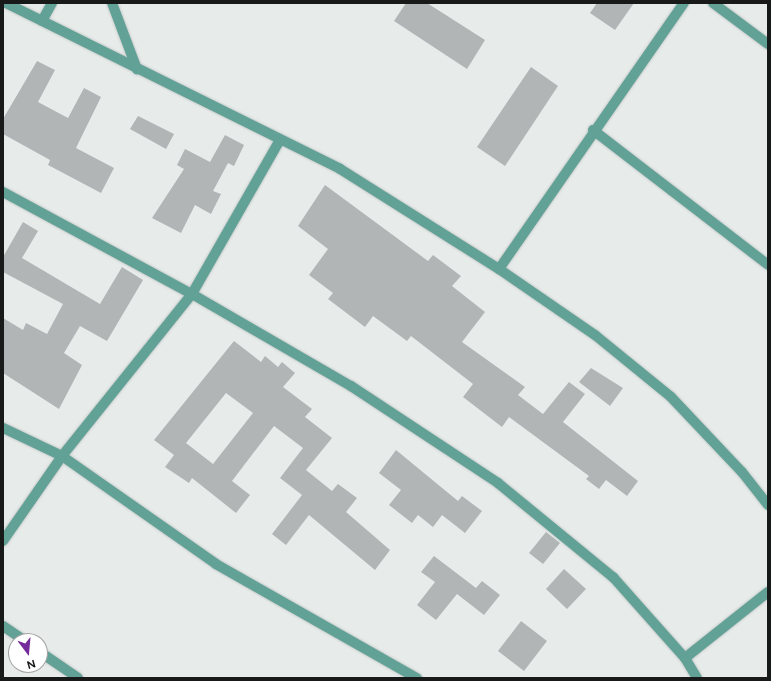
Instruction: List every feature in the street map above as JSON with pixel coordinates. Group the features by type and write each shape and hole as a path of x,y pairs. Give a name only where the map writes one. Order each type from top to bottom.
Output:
{"street":[{"path":"6,3 340,169 499,269 595,335 671,397 742,472 768,505"},
{"path":"42,21 52,3"},
{"path":"112,3 137,69"},
{"path":"499,269 593,130 684,3"},
{"path":"713,3 768,44"},
{"path":"593,130 768,265"},
{"path":"3,541 62,456 192,294 280,140"},
{"path":"3,192 192,294 351,386 498,483 613,577 685,658 697,678"},
{"path":"3,428 62,456 216,564 417,678"},
{"path":"685,658 768,592"},
{"path":"3,626 13,633"},
{"path":"48,657 78,678"}],"building":[{"path":"406,3 427,3 485,40 467,69 394,21"},
{"path":"597,3 634,3 615,30 590,13"},
{"path":"37,61 55,70 38,102 68,118 84,88 101,97 76,148 114,168 101,193 48,165 50,160 3,134 3,119"},
{"path":"531,67 558,86 505,166 477,147"},
{"path":"138,116 174,134 166,149 130,129"},
{"path":"225,135 244,145 234,166 228,163 213,191 221,194 211,214 195,205 181,233 152,218 184,169 177,165 185,149 210,162"},
{"path":"325,185 428,261 433,255 461,276 452,286 485,312 462,342 525,387 518,395 543,414 569,382 585,394 563,422 638,481 627,496 606,480 599,489 586,479 589,476 509,417 502,427 463,397 473,384 411,336 407,341 373,316 365,327 328,299 333,293 309,275 328,249 298,226"},
{"path":"23,222 38,231 22,258 100,304 122,267 143,280 107,341 80,326 64,353 82,365 59,409 3,373 3,318 23,330 26,323 47,334 63,304 3,272 3,257"},
{"path":"234,341 261,362 265,356 278,367 282,362 295,373 283,387 312,409 305,417 332,438 306,470 332,491 338,484 357,498 346,512 390,550 375,570 309,515 286,545 272,534 302,495 280,478 303,448 274,426 232,481 250,495 236,513 192,478 189,483 165,467 174,455 154,440","holes":["226,393 253,413 213,464 186,443"]},
{"path":"591,368 623,388 610,406 579,382"},
{"path":"396,450 458,501 462,496 482,511 465,533 442,515 433,527 418,515 412,523 389,505 401,490 379,473"},
{"path":"546,532 560,543 543,564 529,553"},
{"path":"434,556 476,588 482,581 500,595 484,615 457,594 436,620 417,605 435,582 421,572"},
{"path":"564,569 586,589 567,609 546,589"},
{"path":"521,621 547,641 524,671 498,651"}]}
